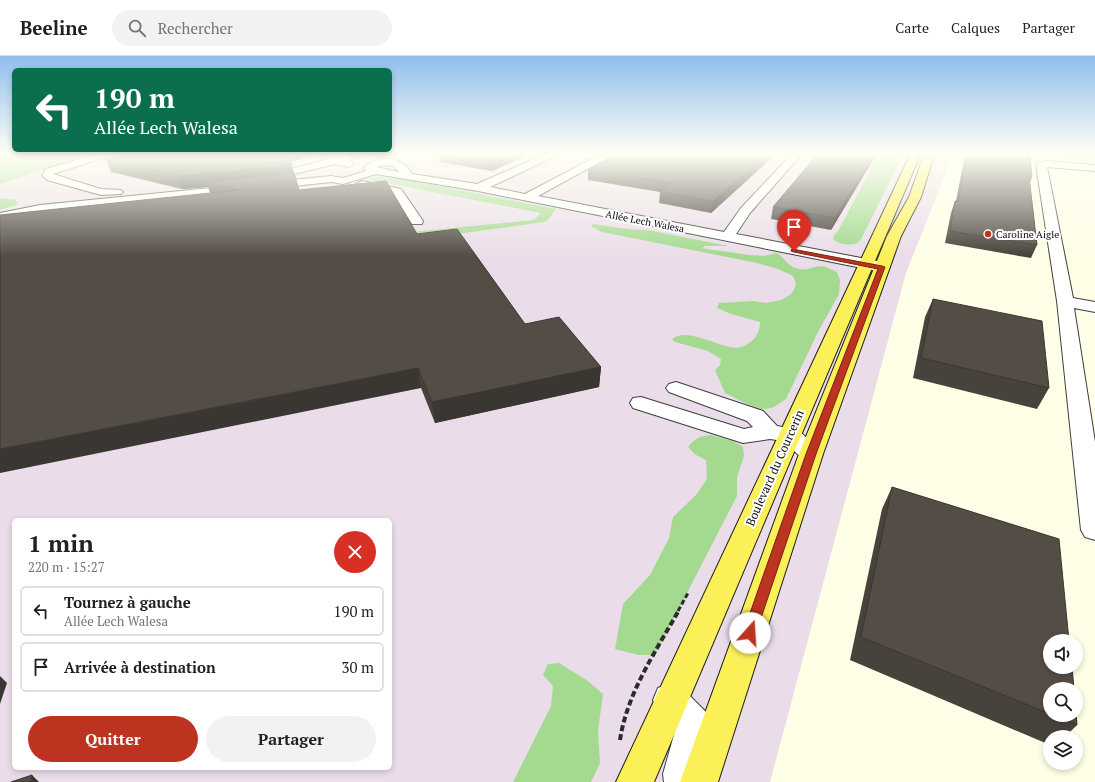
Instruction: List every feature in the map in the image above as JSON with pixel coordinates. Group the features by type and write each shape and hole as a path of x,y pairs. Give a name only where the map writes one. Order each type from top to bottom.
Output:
{"main road":[{"name":"Boulevard du Courcerin","path":"699,782 874,266 902,189"},
{"name":"Boulevard du Courcerin","path":"635,782 780,434 874,266 894,236 915,197 918,189"}],"street":[{"path":"90,189 101,192 115,193 150,189"},
{"path":"0,217 40,209 235,189"},
{"path":"386,189 397,191 417,221"},
{"name":"Allée Lech Walesa","path":"482,189 874,266"},
{"path":"526,198 543,189"},
{"path":"727,237 745,211 765,189"},
{"path":"1045,189 1065,301 1095,530"},
{"path":"610,214 622,206"},
{"path":"1065,301 1095,307"},
{"path":"676,388 756,416 811,454"},
{"path":"641,403 743,436 780,434"},
{"path":"670,700 694,726 682,774 683,782"}],"shaded area":[{"path":"0,189 940,189 906,273 770,782 0,782 0,201 6,199 0,198"}],"green space":[{"path":"417,189 453,189 556,209 548,220 544,222 311,254 0,284 412,232 534,220 541,213"},
{"path":"861,189 886,189 860,241 850,245 842,244 833,239 834,235 838,231"},
{"path":"0,198 16,200 17,205 0,210"},
{"path":"593,224 627,229 648,230 729,246 704,246 703,248 707,249 764,256 776,253 795,268 805,269 822,266 837,272 840,280 839,294 818,332 786,399 774,407 760,409 725,393 715,370 720,365 721,359 708,351 675,342 672,339 687,335 734,348 745,346 754,339 760,327 760,322 731,314 717,308 719,303 754,301 766,303 781,300 790,295 794,290 796,283 793,276 778,269 757,263 602,232 591,226"},
{"path":"711,435 733,441 743,447 744,456 737,477 737,496 655,655 638,655 615,649 623,604 650,575 669,538 673,517 696,495 707,479 706,460 696,455 688,447 698,438"},
{"path":"559,663 588,681 603,694 598,731 600,763 591,782 513,782 551,706 553,686 543,675 548,664"}],"building":[{"path":"235,189 391,189 417,234 457,229 525,324 559,317 601,367 432,402 418,368 0,449 0,215 239,190"},
{"path":"664,189 727,189 713,201 660,192"},
{"path":"788,189 853,189 835,218 773,207"},
{"path":"961,189 1030,189 1037,245 950,231 955,201 958,202"},
{"path":"933,299 1042,321 1049,388 921,358"},
{"path":"892,487 1059,539 1068,634 1043,634 1043,674 1073,674 1073,682 1043,682 1043,711 861,637"},
{"path":"1070,722 1077,722 1077,725"},
{"path":"32,775 31,782 11,782"}],"place":[{"name":"Caroline Aigle","path":"988,234"}],"route":[{"path":"750,633 811,454 882,267 794,251"}]}
